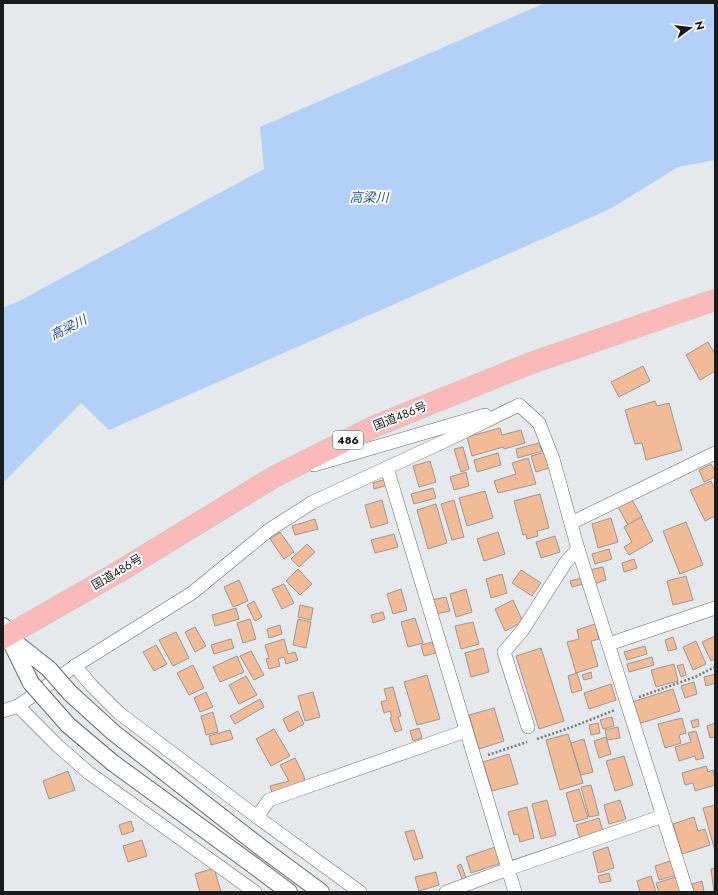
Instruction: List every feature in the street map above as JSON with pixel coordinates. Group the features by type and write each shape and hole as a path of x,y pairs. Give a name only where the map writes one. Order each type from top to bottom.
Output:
{"highway":[{"name":"国道486号","path":"4,633 115,574 274,477 373,427 530,363 715,300"}],"street":[{"path":"274,477 519,405"},
{"path":"3,711 18,706 75,666 192,593 269,530 313,502 519,405"},
{"path":"519,405 539,422 553,459 578,549 687,892"},
{"path":"570,523 715,453"},
{"path":"387,468 515,892"},
{"path":"528,727 504,652 522,631 566,562 578,549"},
{"path":"609,644 715,608"},
{"path":"4,633 49,669 70,693 114,733 263,849 321,892"},
{"path":"4,633 31,683 68,725 113,763 290,892"},
{"path":"75,666 91,685 119,713 257,817 360,892"},
{"path":"18,706 59,748 89,773 255,892"},
{"path":"257,817 269,800 466,731"},
{"path":"446,892 508,869 663,816"}],"path":[{"path":"535,739 572,727 695,677 715,667"},
{"path":"474,760 530,741"}],"water":[{"name":"高梁川","path":"545,3 715,3 715,160 678,167 610,209 109,430 81,403 3,482 3,308 21,300 264,169 260,127"}],"building":[{"path":"708,342 715,354 715,371 700,380 686,355"},
{"path":"643,366 650,381 619,397 611,382"},
{"path":"655,401 657,406 669,403 682,450 646,460 642,443 635,444 625,410"},
{"path":"500,428 502,435 521,430 525,443 504,449 503,447 472,456 467,437"},
{"path":"539,443 542,451 518,458 516,449"},
{"path":"463,447 469,469 461,472 454,449"},
{"path":"545,452 549,468 536,472 531,456"},
{"path":"498,453 501,465 477,472 474,460"},
{"path":"528,458 536,484 498,493 494,481 516,474 512,463"},
{"path":"430,461 436,482 419,487 413,466"},
{"path":"711,464 715,471 715,477 704,482 699,470"},
{"path":"466,472 469,486 454,490 450,477"},
{"path":"386,479 388,485 374,489 373,483"},
{"path":"711,481 715,490 715,516 705,521 690,490"},
{"path":"433,488 436,498 414,504 411,494"},
{"path":"485,491 493,518 467,526 459,498"},
{"path":"540,494 549,528 537,531 538,536 527,539 526,534 523,535 514,501"},
{"path":"382,500 388,523 371,528 365,505"},
{"path":"454,500 464,537 452,540 441,504"},
{"path":"632,500 642,517 628,525 618,507"},
{"path":"436,504 447,543 428,549 417,510"},
{"path":"641,517 653,541 629,555 624,547 632,542 624,527"},
{"path":"611,518 618,542 598,548 592,524"},
{"path":"315,519 318,529 295,535 292,526"},
{"path":"686,522 703,565 680,574 663,531"},
{"path":"280,532 294,552 284,559 270,539"},
{"path":"498,532 505,554 484,561 477,539"},
{"path":"394,534 398,547 375,553 371,540"},
{"path":"555,536 560,552 541,558 536,542"},
{"path":"307,544 315,552 299,567 291,559"},
{"path":"609,549 612,559 595,564 592,554"},
{"path":"634,559 637,568 624,572 622,563"},
{"path":"603,567 606,580 594,584 590,570"},
{"path":"298,569 312,584 300,595 286,581"},
{"path":"521,570 541,583 532,596 512,583"},
{"path":"502,574 507,593 491,598 486,579"},
{"path":"686,576 693,600 673,605 667,581"},
{"path":"581,578 583,584 572,587 570,581"},
{"path":"239,580 248,601 233,607 224,587"},
{"path":"284,584 294,603 282,609 272,589"},
{"path":"401,589 407,610 393,614 387,594"},
{"path":"466,589 472,612 456,617 450,594"},
{"path":"446,597 450,611 436,614 432,600"},
{"path":"513,600 523,622 505,631 495,609"},
{"path":"254,601 262,617 255,621 247,605"},
{"path":"300,605 313,608 311,620 298,617"},
{"path":"236,608 239,619 215,626 212,615"},
{"path":"383,612 385,619 373,623 371,615"},
{"path":"415,618 423,643 408,647 401,622"},
{"path":"250,619 256,639 243,643 237,623"},
{"path":"298,619 311,622 306,648 293,645"},
{"path":"473,622 479,644 461,649 455,626"},
{"path":"595,624 599,639 591,641 598,666 576,673 567,642 579,639 577,630"},
{"path":"280,625 282,634 269,638 267,629"},
{"path":"195,627 206,646 195,652 185,632"},
{"path":"176,632 189,658 173,666 159,640"},
{"path":"715,636 715,659 711,661 702,642"},
{"path":"673,637 677,649 668,651 665,640"},
{"path":"231,639 234,648 214,654 211,645"},
{"path":"284,639 288,654 295,652 298,660 286,664 284,657 278,659 280,666 269,669 266,659 269,658 265,645"},
{"path":"696,641 706,664 693,670 683,647"},
{"path":"432,642 436,653 424,656 421,645"},
{"path":"156,645 167,664 154,671 143,652"},
{"path":"645,646 647,654 627,660 624,652"},
{"path":"483,648 489,672 471,677 465,653"},
{"path":"541,648 564,721 539,729 516,656"},
{"path":"251,651 264,675 254,680 240,656"},
{"path":"237,656 244,672 220,682 213,667"},
{"path":"652,657 654,665 629,672 627,664"},
{"path":"674,664 678,681 656,687 651,670"},
{"path":"683,664 686,675 681,677 677,666"},
{"path":"193,665 204,688 189,695 177,673"},
{"path":"591,672 592,678 584,680 582,675"},
{"path":"577,673 582,690 572,693 568,676"},
{"path":"715,674 715,683 706,686 704,677"},
{"path":"427,675 440,719 417,725 404,682"},
{"path":"246,676 257,695 239,704 229,685"},
{"path":"694,682 697,694 685,698 681,686"},
{"path":"611,684 616,700 589,709 584,693"},
{"path":"393,687 401,716 398,717 402,730 395,732 390,718 392,717 390,711 384,713 381,702 387,700 384,689"},
{"path":"673,689 680,711 638,724 632,702"},
{"path":"206,692 213,707 200,712 194,698"},
{"path":"313,692 320,717 305,721 298,696"},
{"path":"260,699 264,707 235,724 230,716"},
{"path":"494,708 504,741 479,749 469,715"},
{"path":"298,711 304,724 289,732 283,719"},
{"path":"213,712 218,732 206,735 201,716"},
{"path":"612,717 614,726 603,729 600,720"},
{"path":"682,718 686,733 679,735 681,743 665,748 658,724"},
{"path":"698,719 699,726 693,728 691,721"},
{"path":"598,723 600,733 591,735 589,725"},
{"path":"715,723 715,737 710,738 707,726"},
{"path":"618,727 620,738 607,740 605,730"},
{"path":"419,728 422,738 413,741 410,731"},
{"path":"274,729 290,756 271,766 256,739"},
{"path":"230,730 233,739 211,745 209,736"},
{"path":"696,731 704,758 696,760 695,756 679,761 675,747 691,742 688,733"},
{"path":"568,734 583,783 560,790 546,740"},
{"path":"606,737 611,754 599,758 594,741"},
{"path":"584,739 593,772 581,775 571,743"},
{"path":"509,754 518,784 492,791 483,762"},
{"path":"624,756 633,785 615,791 606,761"},
{"path":"295,758 304,776 306,787 273,796 270,786 289,781 280,765"},
{"path":"706,766 708,772 713,770 715,785 695,791 693,783 685,785 682,773"},
{"path":"68,771 75,790 49,799 43,781"},
{"path":"591,785 599,815 589,817 581,787"},
{"path":"579,789 588,818 574,822 566,793"},
{"path":"547,800 556,835 541,839 532,804"},
{"path":"620,800 626,819 609,824 604,805"},
{"path":"715,805 715,851 703,808"},
{"path":"527,807 534,838 520,842 518,834 514,835 508,812"},
{"path":"694,817 698,831 705,829 710,845 682,854 673,824"},
{"path":"599,818 603,831 580,839 576,825"},
{"path":"131,821 134,831 122,835 119,825"},
{"path":"414,830 423,858 414,860 405,832"},
{"path":"142,840 147,856 128,862 123,846"},
{"path":"495,847 501,863 471,873 466,857"},
{"path":"608,847 614,868 598,873 593,852"},
{"path":"673,860 677,875 659,880 655,866"},
{"path":"461,864 466,878 462,879 457,866"},
{"path":"214,868 221,892 200,892 195,874"},
{"path":"715,868 715,892 714,892 711,869"},
{"path":"436,872 439,885 419,891 415,877"},
{"path":"609,873 611,881 600,883 598,876"},
{"path":"651,876 656,892 640,892 637,881"},
{"path":"676,877 681,892 659,892 656,883"},
{"path":"702,881 704,892 694,892 692,884"}]}
